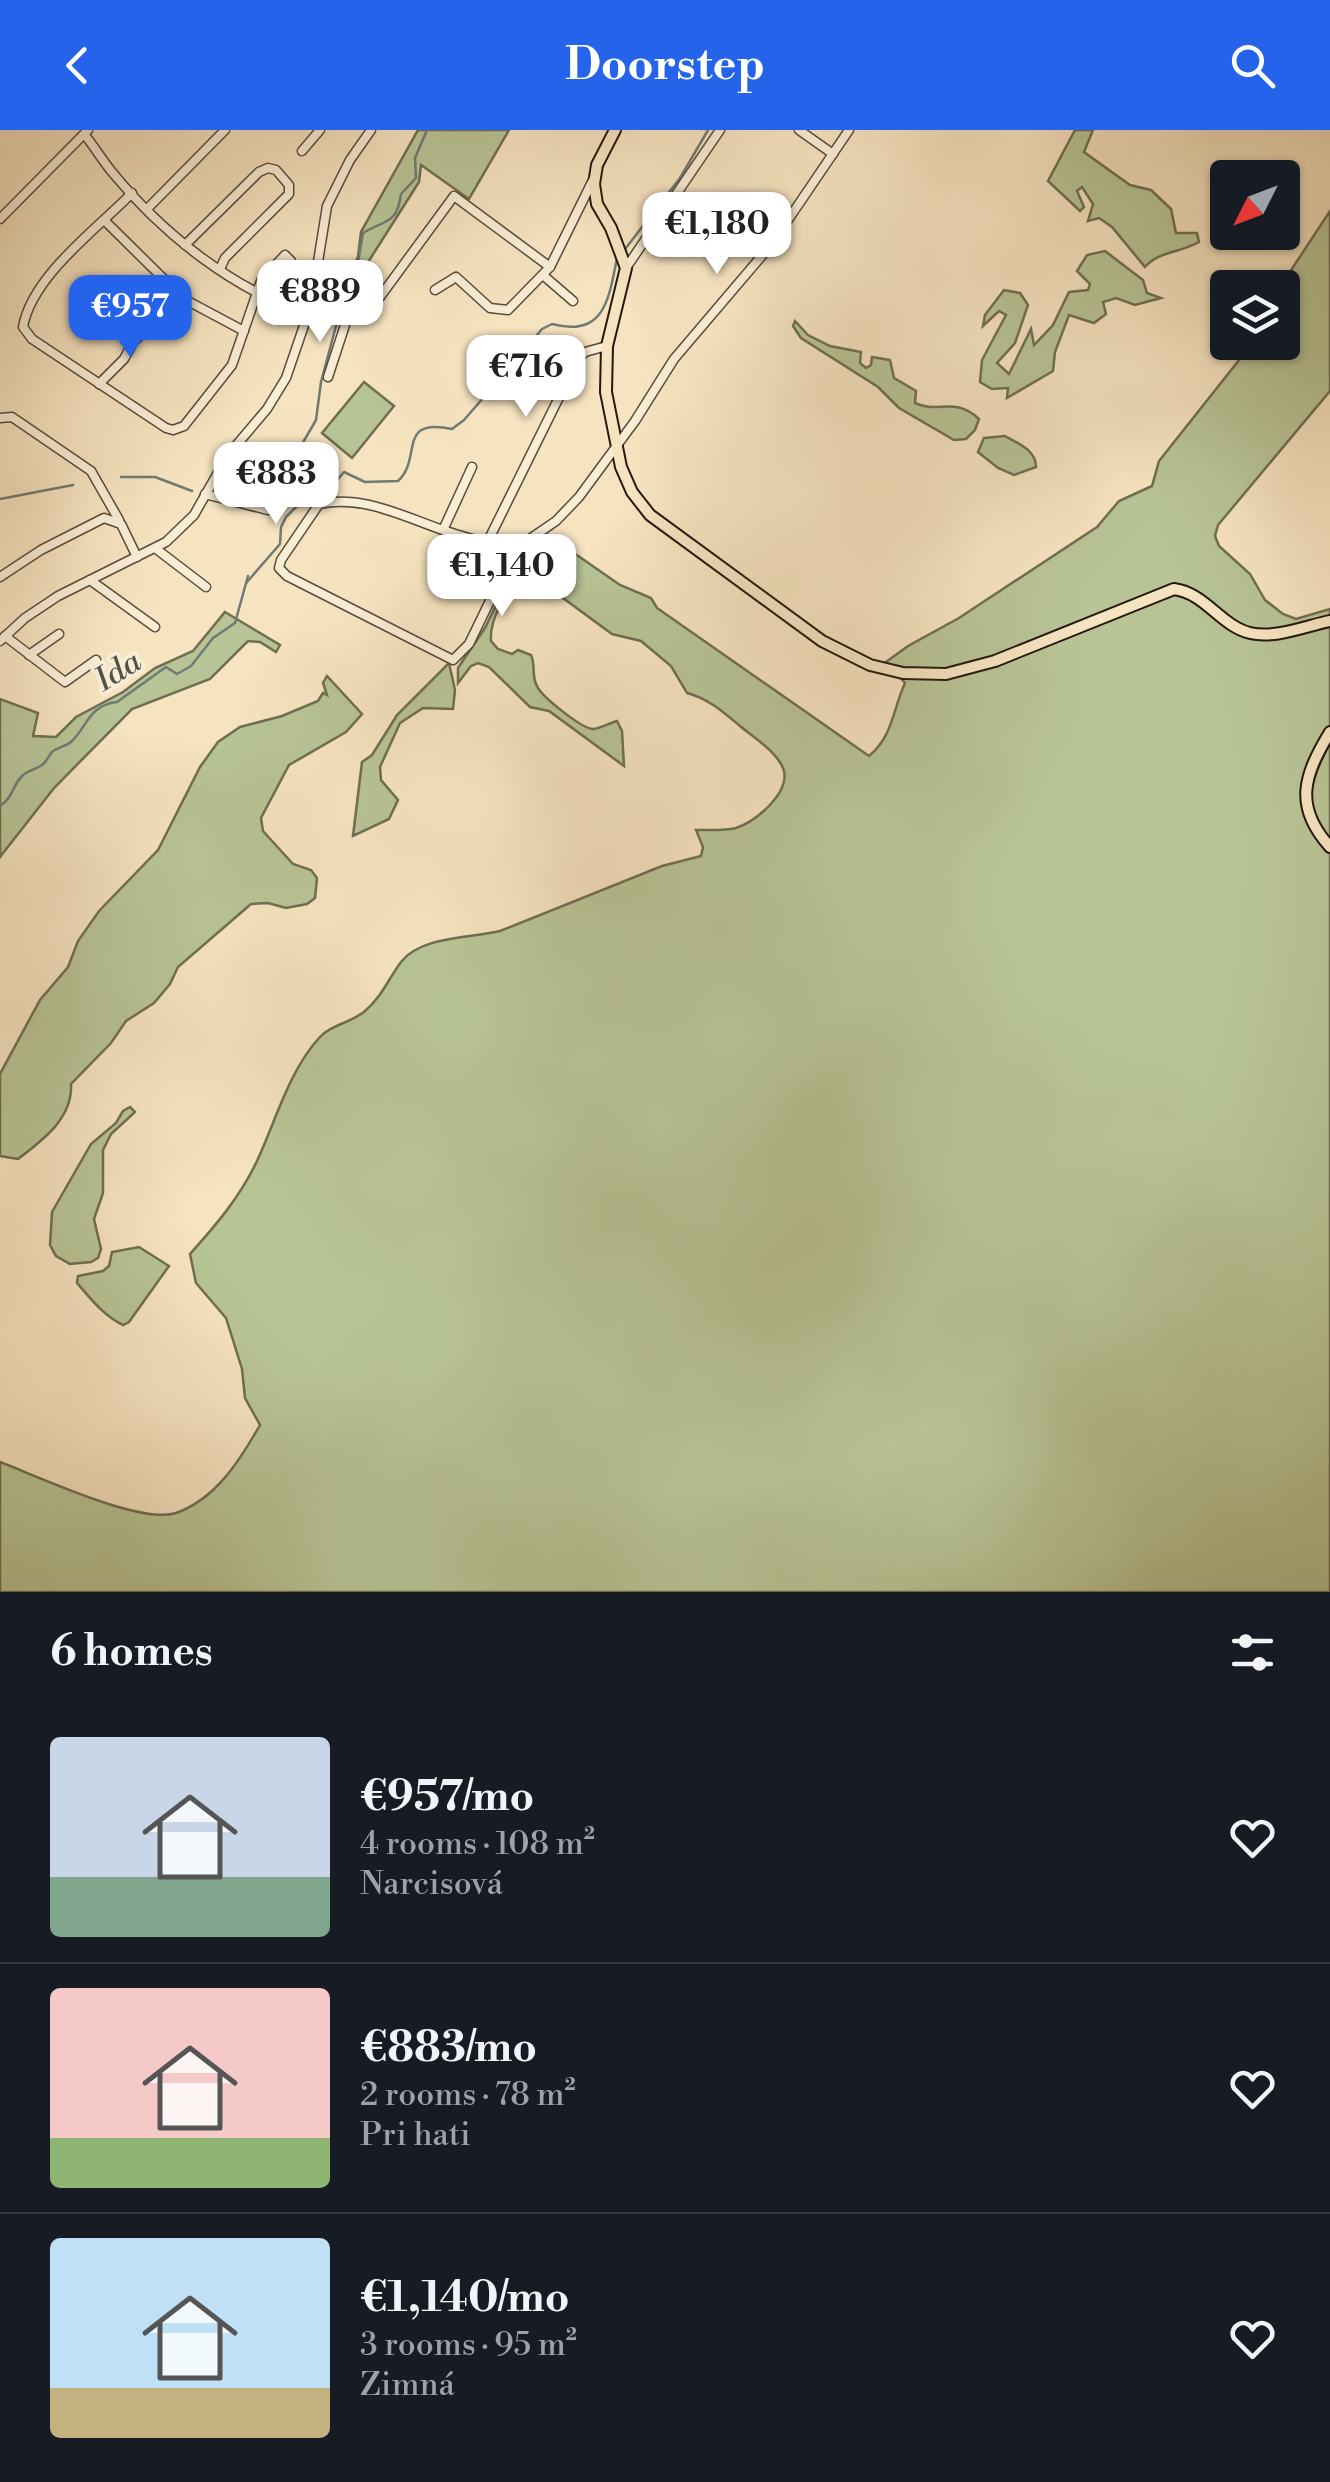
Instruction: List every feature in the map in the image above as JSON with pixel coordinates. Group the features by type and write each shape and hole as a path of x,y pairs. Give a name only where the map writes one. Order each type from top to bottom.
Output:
{"main road":[{"path":"615,130 589,198 622,257 607,346 606,392 624,478 640,504 822,642 870,666 904,674 946,674 994,661 1168,590 1188,592 1231,624 1252,634 1330,621"},
{"path":"1330,732 1313,760 1306,796 1312,822 1330,847"}],"street":[{"path":"148,208 225,130"},
{"path":"302,151 320,130"},
{"path":"96,660 65,682 2,638 38,609 158,547 189,520 228,455 282,385 310,309 320,232 328,206 350,160 371,130"},
{"path":"622,257 720,130"},
{"path":"799,130 833,154"},
{"path":"516,549 347,500 320,504 280,560 279,568 286,576 453,660 469,644 516,549 571,506 674,359 770,245 849,130"},
{"path":"0,219 86,132 132,193 186,245 259,292 310,309 363,317 367,314 454,196 550,267"},
{"path":"186,245 259,172 276,170 289,185 289,194 225,258 220,269"},
{"path":"132,193 47,278 23,327 28,336 166,428 177,430 189,420 232,365 262,279 285,255 291,261"},
{"path":"435,290 456,277 484,304 501,310 512,307 544,276 589,198"},
{"path":"105,221 194,306 244,331"},
{"path":"544,276 572,301"},
{"path":"99,384 124,359 134,340 126,338 126,326 140,301 163,278"},
{"path":"328,378 342,338 340,311"},
{"path":"487,543 578,359 585,352 607,346"},
{"path":"0,418 12,417 74,456 98,479 137,557"},
{"path":"205,494 268,510 306,453"},
{"path":"443,530 472,467"},
{"path":"0,576 100,519 111,518 121,524"},
{"path":"158,547 206,587"},
{"path":"90,580 155,626"},
{"path":"29,655 59,634"}],"green space":[{"path":"418,130 509,130 469,199 421,165 419,182 344,300 359,311 339,305 344,284 358,257 361,232"},
{"path":"1075,130 1093,130 1084,152 1130,185 1151,190 1171,209 1176,233 1197,233 1199,242 1157,258 1145,267 1112,227 1099,218 1088,221 1093,204 1082,187 1077,191 1084,207 1080,211 1048,181"},
{"path":"1330,211 1330,391 1218,525 1215,536 1219,546 1250,574 1265,600 1283,614 1296,619 1330,609 1330,1592 0,1592 0,1462 115,1506 160,1515 176,1513 215,1488 260,1425 245,1398 242,1369 226,1318 196,1283 190,1254 243,1187 291,1081 319,1038 365,1011 401,962 421,947 500,931 662,866 701,856 703,847 696,830 736,828 761,813 781,789 784,771 765,746 715,706 687,693 671,666 641,641 612,634 533,576 524,575 511,588 496,614 491,641 498,649 512,654 518,650 531,655 540,691 581,724 594,729 617,721 622,731 624,766 549,711 530,707 489,667 478,663 471,666 458,683 458,668 485,628 521,554 548,535 620,585 651,598 657,608 869,756 888,731 905,683 886,662 1097,527 1119,501 1152,486 1159,461 1239,360 1300,360 1300,270 1291,270"},
{"path":"1105,251 1143,280 1147,293 1161,298 1135,305 1116,298 1103,302 1106,314 1094,323 1069,315 1055,352 1053,371 1007,398 1008,388 992,389 980,382 982,360 1006,315 999,311 983,326 985,315 1004,290 1020,293 1028,305 1015,343 997,363 1009,374 1031,329 1034,345 1053,325 1069,292 1088,290 1090,284 1077,271 1087,255"},
{"path":"795,321 808,335 830,346 861,352 860,363 866,368 872,357 890,360 894,378 916,391 915,403 962,408 979,419 975,430 966,439 954,440 899,408 878,387 801,338 793,326"},
{"path":"364,382 394,406 352,458 322,433"},
{"path":"1005,436 1030,452 1036,467 1014,475 978,452 984,438"},
{"path":"225,612 280,645 276,652 260,642 248,641 210,679 132,709 54,788 0,857 0,699 38,713 33,736 56,737 76,717 123,692 155,668 193,651"},
{"path":"449,663 455,690 453,709 423,708 400,723 380,767 381,780 398,800 389,819 353,836 362,762 372,755 397,715"},
{"path":"327,676 362,714 346,732 289,765 261,818 263,831 293,864 311,870 317,878 315,898 307,904 286,908 251,904 178,967 154,1003 126,1021 111,1043 71,1084 62,1118 46,1136 18,1159 0,1156 0,1074 40,1000 68,967 78,941 99,911 158,850 200,767 218,742 240,727 318,701 323,693 327,695 323,683"},
{"path":"130,1107 135,1112 111,1134 103,1150 103,1193 94,1219 101,1249 98,1258 70,1264 56,1256 50,1245 52,1212 91,1144"},
{"path":"139,1247 169,1266 123,1325 93,1301 77,1283 78,1276 103,1271 109,1266 112,1252"}],"waterway":[{"path":"269,501 316,420 321,382 347,285 357,268 363,233 394,216 401,194 416,178 415,158 427,130"},
{"name":"Ida","path":"622,253 680,178 708,130"},
{"name":"Ida","path":"247,582 280,544 281,527 296,507 334,484 344,472 365,482 398,481 405,472 417,434 435,427 452,429 484,397 511,382 518,357 542,329 552,324 570,327 594,320 607,300 617,258"},
{"path":"121,477 155,477 192,491"},
{"path":"0,499 73,485"},
{"name":"Ida","path":"0,806 22,776 72,741 100,707 117,702 166,667 177,674 191,666 213,638 235,623 248,576"}]}
